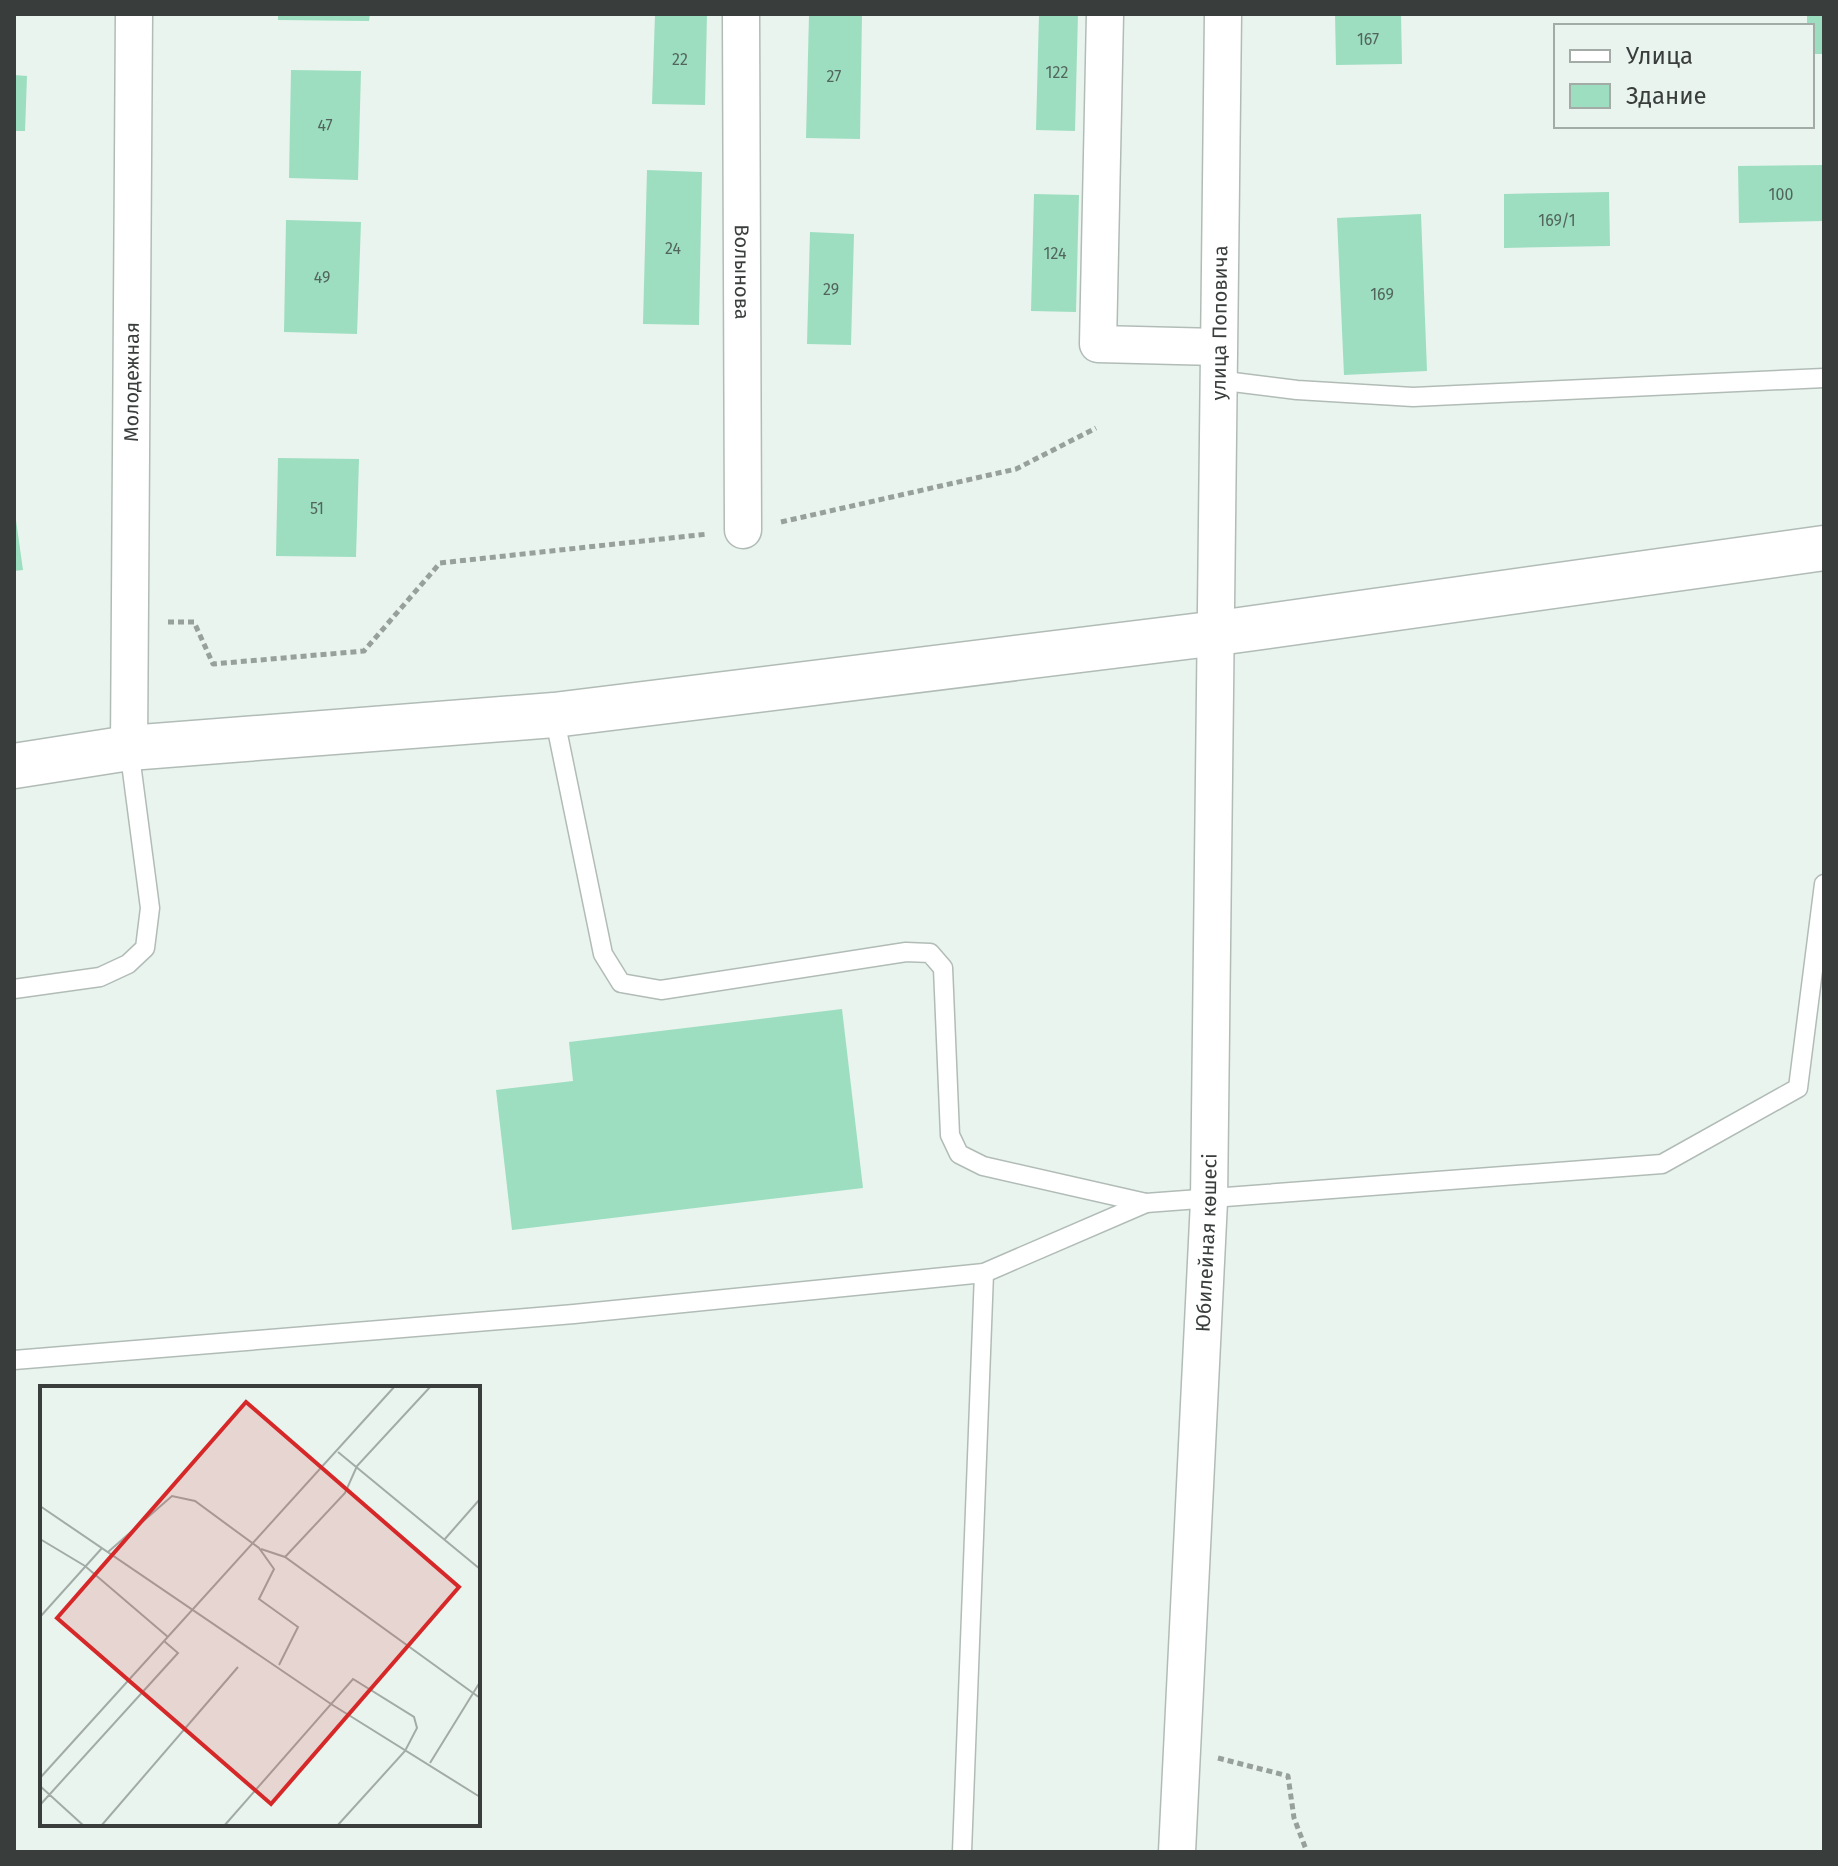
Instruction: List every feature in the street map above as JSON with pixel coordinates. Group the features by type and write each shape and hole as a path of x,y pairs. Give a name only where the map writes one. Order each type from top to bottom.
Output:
{"highway":[{"path":"14,766 129,748 554,715 1218,633 1824,548"}],"street":[{"name":"Молодежная","path":"129,748 134,14"},
{"name":"Волынова","path":"741,14 743,530"},
{"path":"1105,14 1098,344 1217,364"},
{"name":"улица Поповича","path":"1218,633 1217,364 1223,14"},
{"name":"Юбилейная көшесі","path":"1177,1852 1209,1201 1218,633"}],"lane":[{"path":"1217,364 1297,390 1413,397 1824,378"},
{"path":"554,715 603,954 621,983 661,990 906,952 930,953 943,968 950,1135 959,1154 983,1166 1146,1203 1209,1201 1662,1164 1798,1088 1824,884"},
{"path":"14,989 100,977 128,964 145,948 150,929 150,908 129,748"},
{"path":"14,1360 574,1314 984,1273 1146,1203"},
{"path":"962,1852 984,1273"}],"path":[{"path":"131,622 194,622 213,664 364,651 440,563 743,530 1016,469 1096,428"},
{"path":"1182,1750 1288,1776 1294,1818 1307,1852"}],"building":[{"path":"278,14 370,14 369,21 278,20"},
{"path":"655,14 707,14 705,105 652,104"},
{"path":"809,14 862,14 860,139 806,138"},
{"path":"1039,14 1078,14 1075,131 1036,130"},
{"path":"1335,14 1401,14 1402,64 1336,65"},
{"path":"1807,14 1824,14 1824,54 1814,54 1814,24 1807,24"},
{"path":"291,70 361,71 358,180 289,178"},
{"path":"14,75 27,76 25,131 14,131"},
{"path":"1824,165 1824,221 1739,223 1738,166"},
{"path":"647,170 702,172 699,325 643,324"},
{"path":"1609,192 1610,246 1504,248 1504,194"},
{"path":"1034,194 1079,195 1076,312 1031,311"},
{"path":"1421,214 1427,371 1344,375 1337,218"},
{"path":"286,220 361,222 357,334 284,332"},
{"path":"810,232 854,234 851,345 807,344"},
{"path":"278,458 359,459 356,557 276,556"},
{"path":"14,506 23,570 14,571"},
{"path":"842,1009 863,1188 512,1230 496,1090 573,1081 569,1042"}]}
